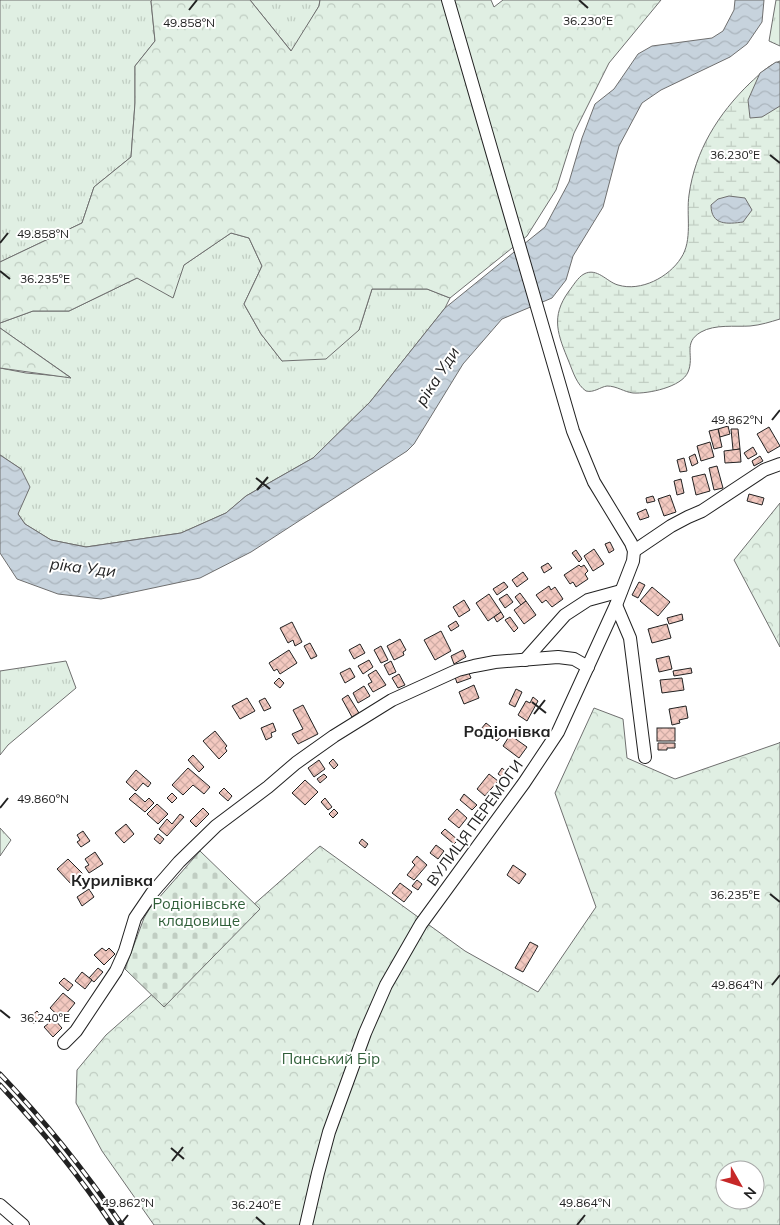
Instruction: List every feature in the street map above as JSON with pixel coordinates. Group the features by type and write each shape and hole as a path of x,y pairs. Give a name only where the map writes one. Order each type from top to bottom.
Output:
{"street":[{"path":"448,0 573,431 594,482 634,551 688,516 702,511 764,470 780,464"},
{"name":"ВУЛИЦЯ ПЕРЕМОГИ","path":"306,1225 329,1132 365,1033 386,985 422,924 548,748 563,722 616,605 633,561 634,551"},
{"path":"525,660 565,615 588,600 621,592"},
{"path":"616,605 630,638 645,757"},
{"path":"64,1043 76,1031 116,971 125,951 135,918 142,906 179,862 216,826 268,787 296,762 392,700 458,670 495,662 558,657 574,659 588,667"},
{"path":"0,1205 23,1225"}],"green space":[{"path":"0,0 152,0 155,41 135,66 135,103 131,157 94,187 82,223 0,262"},
{"path":"152,0 250,0 291,51 319,6 320,0 491,0 494,7 503,0 661,0 609,63 574,133 556,190 527,236 450,298 427,289 372,289 359,330 326,359 282,361 261,334 244,304 262,266 249,238 231,233 184,265 173,298 137,278 69,311 33,311 0,323 0,262 82,223 94,187 131,157 135,103 135,66 155,41"},
{"path":"250,0 320,0 319,6 292,52"},
{"path":"776,0 780,0 780,46 769,41"},
{"path":"780,61 780,319 754,326 725,326 701,332 695,336 690,345 690,366 688,372 685,377 672,386 633,393 607,386 586,391 576,378 559,335 559,309 563,300 578,279 589,272 627,287 645,285 654,281 676,265 685,251 687,243 689,195 702,148 718,120 738,95 764,70"},
{"path":"231,233 249,238 262,266 244,304 261,334 282,361 359,330 372,289 427,289 450,298 445,308 370,402 313,458 246,496 226,513 181,533 86,547 51,540 25,524 18,514 21,469 0,455 0,368 26,373 70,377 0,328 0,323 33,311 69,311 137,278 184,265"},
{"path":"0,328 71,378 0,368"},
{"path":"780,503 780,647 734,560"},
{"path":"66,661 76,688 8,745 0,755 0,671"},
{"name":"Панський Бір","path":"594,708 623,719 627,758 675,779 780,742 780,1225 154,1225 102,1151 76,1103 77,1070 106,1035 320,846 465,951 538,992 596,907 555,793"},
{"path":"0,828 11,840 0,856"},
{"name":"Родіонівське кладовище","path":"200,851 260,909 164,1007 125,969 144,918 150,908"}],"water":[{"name":"ріка Уди","path":"735,0 764,0 762,22 747,44 730,57 661,90 642,103 619,146 603,207 573,256 566,280 552,298 502,319 463,364 414,444 407,451 251,552 200,578 101,599 58,594 17,579 0,553 0,455 21,469 30,487 18,514 25,524 51,540 86,547 181,533 226,513 246,496 313,458 370,402 445,308 545,227 569,182 582,138 595,104 614,89 638,54 652,46 712,38 723,31 734,10"},
{"path":"776,62 780,63 780,106 762,117 750,118 748,100 760,73"},
{"path":"729,196 745,198 752,210 743,222 726,223 714,217 711,205 718,199"}],"building":[{"path":"728,426 730,434 720,437 718,429"},
{"path":"769,427 780,446 768,453 757,434"},
{"path":"718,429 722,447 714,449 709,431"},
{"path":"731,429 738,429 740,449 733,450"},
{"path":"710,442 714,457 701,461 697,446"},
{"path":"753,447 757,454 748,459 744,453"},
{"path":"740,449 741,462 725,463 724,451"},
{"path":"695,454 698,463 692,466 689,457"},
{"path":"760,456 763,461 754,466 752,461"},
{"path":"684,458 687,471 680,472 677,460"},
{"path":"717,466 723,488 714,490 709,468"},
{"path":"705,474 710,491 696,495 692,477"},
{"path":"681,479 684,493 677,495 674,481"},
{"path":"749,494 764,498 762,505 747,501"},
{"path":"670,495 676,512 664,516 658,499"},
{"path":"653,496 655,501 647,503 646,498"},
{"path":"646,509 649,517 640,520 637,513"},
{"path":"610,542 614,550 609,553 605,544"},
{"path":"594,549 604,564 593,571 584,556"},
{"path":"576,550 582,559 579,562 572,553"},
{"path":"548,563 552,568 544,573 541,567"},
{"path":"579,565 581,567 584,565 588,571 585,574 588,579 576,587 573,582 570,584 564,575"},
{"path":"523,572 528,579 517,587 512,580"},
{"path":"504,582 508,587 497,595 493,589"},
{"path":"639,582 645,585 638,598 632,595"},
{"path":"549,586 551,590 555,587 563,599 552,607 546,600 542,603 536,595"},
{"path":"652,587 670,602 658,616 640,601"},
{"path":"520,593 526,601 521,605 515,597"},
{"path":"489,594 501,612 488,621 476,603"},
{"path":"507,594 513,602 505,608 499,599"},
{"path":"464,600 470,610 459,617 453,607"},
{"path":"526,601 536,615 524,624 514,610"},
{"path":"501,612 504,617 497,622 494,617"},
{"path":"682,614 683,620 669,624 667,618"},
{"path":"510,617 518,628 514,632 505,620"},
{"path":"456,621 459,626 451,631 448,626"},
{"path":"292,622 302,642 295,646 293,640 288,643 280,628"},
{"path":"667,624 671,638 652,643 648,629"},
{"path":"441,631 451,651 435,660 424,640"},
{"path":"400,639 406,650 403,652 404,655 394,660 387,646"},
{"path":"310,643 317,656 311,659 304,646"},
{"path":"360,644 365,653 354,659 349,650"},
{"path":"381,646 388,660 381,663 374,650"},
{"path":"289,650 297,663 280,674 277,669 274,671 269,663"},
{"path":"463,650 466,657 454,664 451,656"},
{"path":"669,656 672,669 659,672 656,659"},
{"path":"369,660 373,667 363,674 358,666"},
{"path":"391,661 396,672 389,675 384,665"},
{"path":"350,668 355,677 345,683 340,673"},
{"path":"691,668 692,673 674,676 673,671"},
{"path":"376,670 386,685 373,692 368,684 372,682 368,675"},
{"path":"468,671 471,678 457,683 455,677"},
{"path":"399,674 405,685 398,688 392,678"},
{"path":"279,678 284,683 280,688 274,683"},
{"path":"682,678 684,690 662,693 660,680"},
{"path":"474,685 479,698 464,704 459,692"},
{"path":"364,686 370,696 358,703 353,693"},
{"path":"516,689 522,692 515,707 509,704"},
{"path":"348,695 359,713 352,717 342,699"},
{"path":"533,697 538,701 527,721 518,715 526,701 530,703"},
{"path":"247,698 255,711 240,719 232,706"},
{"path":"265,698 271,708 264,711 259,701"},
{"path":"303,705 318,734 298,744 292,734 303,729 293,710"},
{"path":"686,706 688,718 679,720 680,723 672,725 669,709"},
{"path":"273,723 276,731 271,733 272,737 266,740 261,728"},
{"path":"486,723 491,727 487,733 481,729"},
{"path":"657,728 675,728 675,741 657,741"},
{"path":"496,730 502,735 497,741 491,736"},
{"path":"215,731 227,746 225,748 227,751 219,759 203,741"},
{"path":"510,735 527,747 519,758 503,746"},
{"path":"658,743 675,743 675,748 658,750"},
{"path":"193,755 204,767 199,772 188,760"},
{"path":"333,759 338,765 334,769 329,763"},
{"path":"319,760 325,769 314,777 308,768"},
{"path":"188,768 210,787 204,794 193,785 183,795 172,785"},
{"path":"502,768 508,773 505,779 498,774"},
{"path":"136,770 151,783 148,787 143,783 136,791 126,782"},
{"path":"324,774 327,777 320,783 317,779"},
{"path":"489,774 498,781 485,796 477,789"},
{"path":"305,780 318,792 305,805 292,793"},
{"path":"224,788 232,796 228,801 219,793"},
{"path":"135,793 145,802 149,798 154,803 145,812 129,799"},
{"path":"172,793 177,798 172,803 167,798"},
{"path":"464,794 477,805 472,810 460,800"},
{"path":"325,798 332,807 328,810 321,802"},
{"path":"157,804 168,814 158,824 147,814"},
{"path":"203,808 209,814 196,827 190,821"},
{"path":"334,809 338,813 333,818 329,814"},
{"path":"457,809 467,818 459,828 448,819"},
{"path":"180,814 184,817 167,836 159,829 167,819 172,824"},
{"path":"126,824 134,834 124,843 115,833"},
{"path":"445,829 458,840 454,844 441,833"},
{"path":"83,831 90,841 81,847 77,842 80,840 77,835"},
{"path":"158,834 164,839 160,844 154,839"},
{"path":"362,839 368,844 365,848 359,843"},
{"path":"436,845 444,851 438,859 430,853"},
{"path":"95,852 103,864 89,873 85,867 89,865 85,859"},
{"path":"417,856 427,865 414,880 407,875 415,865 412,862"},
{"path":"68,859 83,874 72,885 57,869"},
{"path":"513,865 526,874 519,884 507,875"},
{"path":"417,880 422,884 418,890 412,886"},
{"path":"400,883 412,892 404,902 392,893"},
{"path":"89,889 94,897 82,906 77,897"},
{"path":"530,942 538,946 523,972 515,968"},
{"path":"102,948 106,951 109,948 115,954 104,965 94,955"},
{"path":"98,968 103,972 94,982 89,978"},
{"path":"82,972 92,980 85,989 75,981"},
{"path":"64,978 73,985 68,991 59,983"},
{"path":"63,993 75,1003 62,1019 50,1008"},
{"path":"37,1011 42,1016 34,1024 29,1018"},
{"path":"54,1019 62,1028 53,1037 44,1027"}],"railway":[{"path":"0,1074 64,1147 122,1225"},
{"path":"0,1085 59,1153 112,1225"}],"district":[{"name":"Родіонівка","path":"507,731"},
{"name":"Курилівка","path":"112,880"}]}
